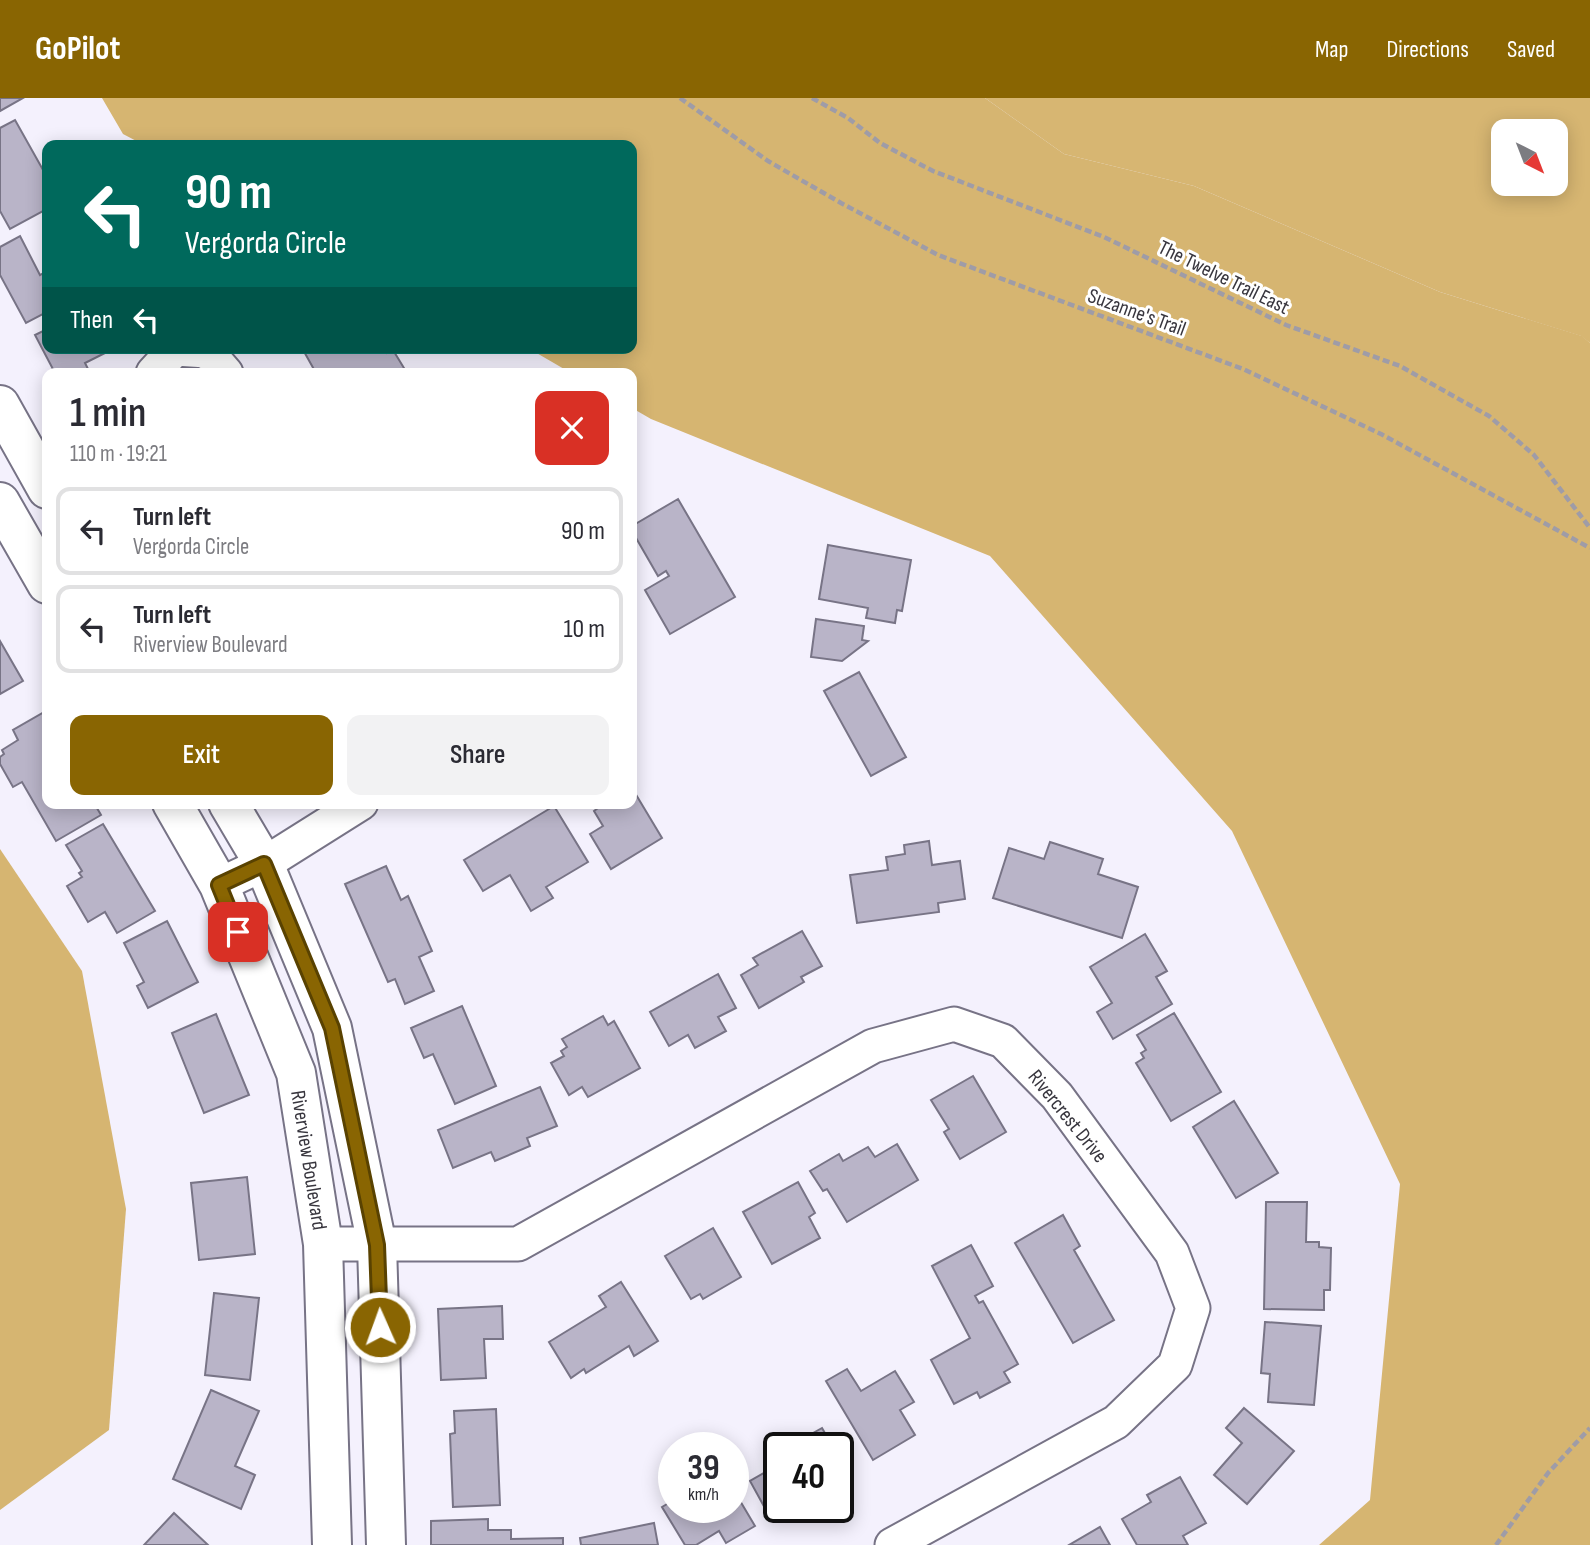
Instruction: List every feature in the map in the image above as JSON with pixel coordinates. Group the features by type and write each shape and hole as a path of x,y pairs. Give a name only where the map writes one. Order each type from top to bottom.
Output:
{"street":[{"path":"158,368 170,354"},
{"path":"210,354 222,368"},
{"path":"0,405 42,478"},
{"path":"42,489 2,505 42,575"},
{"name":"Riverview Boulevard","path":"175,809 219,885 296,1073 323,1244 332,1545"},
{"path":"232,809 264,864 332,1028 377,1245 386,1545"},
{"path":"219,885 264,864 351,809"},
{"name":"Rivercrest Drive","path":"323,1244 518,1244 873,1046 954,1024 1003,1041 1057,1096 1172,1253 1193,1308 1175,1365 1116,1422 892,1545"}],"path":[{"name":"Suzanne's Trail","path":"680,98 768,161 841,204 938,255 1243,369 1381,434 1590,548"},
{"name":"The Twelve Trail East","path":"812,98 848,118 880,143 933,171 1104,237 1286,325 1400,366 1489,416 1534,455 1590,528"},
{"path":"1496,1545 1548,1473 1590,1428"}],"shaded area":[{"path":"102,98 985,98 1064,154 1194,186 1440,292 1582,336 1590,343 1590,1545 1319,1545 1370,1500 1400,1184 1232,831 990,556 651,419 637,411 637,368 562,368 538,354 637,354 637,140 134,140 123,134"},
{"path":"985,98 1590,98 1590,343 1581,336 1440,292 1194,186 1064,154"},
{"path":"0,849 82,971 126,1209 109,1430 0,1510"}],"building":[{"path":"0,98 23,98 0,111"},
{"path":"15,120 42,168 42,212 10,229 0,211 0,128"},
{"path":"20,236 40,275 42,274 42,315 26,323 0,275 0,247"},
{"path":"42,332 42,348 35,335"},
{"path":"45,354 103,354 85,363 88,368 52,368"},
{"path":"305,354 395,354 404,368 313,368"},
{"path":"678,499 735,597 670,634 645,590 669,576 666,571 658,576 637,540 637,523"},
{"path":"828,545 911,560 902,611 897,610 895,623 866,618 868,608 819,599"},
{"path":"816,619 864,626 862,640 868,641 842,661 811,657"},
{"path":"0,641 23,681 0,694"},
{"path":"859,672 906,757 871,776 824,691"},
{"path":"42,713 42,809 98,809 101,815 56,841 22,782 13,787 0,764 0,757 4,754 2,750 18,740 13,730"},
{"path":"637,796 662,838 611,869 590,834 603,826 594,811 637,809"},
{"path":"549,809 556,809 588,862 546,887 553,898 531,911 510,875 483,891 464,860"},
{"path":"103,824 155,911 117,933 105,912 88,922 67,886 82,877 79,873 82,871 66,845"},
{"path":"929,841 932,865 960,861 965,899 938,903 939,912 857,923 850,875 888,870 886,857 905,854 904,845"},
{"path":"1050,842 1103,859 1098,874 1138,887 1122,938 993,898 1009,848 1044,859"},
{"path":"386,866 401,900 408,896 432,951 419,957 434,991 405,1004 395,979 388,982 345,884"},
{"path":"167,921 198,982 148,1008 137,986 144,982 124,943"},
{"path":"802,931 822,966 801,977 804,982 759,1008 741,975 758,965 753,958"},
{"path":"1145,934 1167,971 1156,977 1172,1004 1113,1039 1097,1012 1112,1003 1090,967"},
{"path":"718,974 736,1008 718,1017 726,1031 695,1048 688,1035 669,1046 650,1012"},
{"path":"462,1006 496,1086 455,1104 433,1054 424,1058 411,1028"},
{"path":"1174,1013 1221,1092 1171,1121 1136,1063 1144,1058 1141,1053 1146,1050 1137,1035"},
{"path":"216,1014 249,1095 204,1113 172,1033"},
{"path":"603,1016 608,1025 614,1021 640,1068 588,1097 582,1087 569,1095 551,1063 564,1056 561,1051 567,1047 562,1039"},
{"path":"973,1076 1006,1132 960,1159 944,1132 949,1129 931,1100"},
{"path":"540,1087 557,1126 527,1138 530,1146 495,1161 491,1152 453,1168 438,1130"},
{"path":"1234,1101 1278,1173 1236,1198 1193,1127"},
{"path":"897,1144 918,1180 847,1222 827,1189 823,1191 810,1171 839,1154 843,1161 868,1147 875,1157"},
{"path":"247,1177 255,1254 199,1260 191,1183"},
{"path":"798,1182 815,1213 809,1217 820,1238 772,1264 743,1212"},
{"path":"1266,1202 1307,1202 1306,1242 1319,1242 1319,1247 1331,1248 1330,1290 1324,1290 1324,1310 1264,1309"},
{"path":"1063,1215 1080,1246 1074,1250 1114,1320 1073,1343 1015,1243"},
{"path":"713,1228 741,1277 703,1299 700,1294 691,1299 665,1256"},
{"path":"971,1245 993,1286 975,1296 979,1303 983,1301 1018,1364 1004,1372 1010,1382 980,1398 977,1392 954,1404 931,1360 970,1338 932,1266"},
{"path":"621,1282 658,1341 634,1356 629,1346 586,1373 584,1369 571,1378 549,1342 606,1307 599,1296"},
{"path":"214,1293 259,1298 250,1380 205,1375"},
{"path":"502,1306 503,1339 484,1339 486,1378 441,1380 438,1309"},
{"path":"1265,1322 1321,1326 1314,1405 1268,1402 1270,1374 1261,1373"},
{"path":"847,1369 861,1391 895,1371 914,1402 900,1410 915,1435 873,1460 826,1381"},
{"path":"211,1390 259,1411 235,1466 255,1475 241,1509 173,1479"},
{"path":"1244,1408 1294,1451 1247,1504 1214,1475 1242,1443 1226,1428"},
{"path":"496,1409 500,1505 453,1507 450,1434 455,1433 454,1411"},
{"path":"763,1474 763,1505 750,1481"},
{"path":"1180,1477 1206,1523 1183,1536 1188,1545 1137,1545 1122,1519 1151,1502 1147,1495"},
{"path":"174,1513 208,1545 144,1545"},
{"path":"749,1516 755,1526 726,1543 719,1531 696,1545 685,1545 672,1523 749,1523"},
{"path":"488,1519 488,1530 511,1530 511,1539 563,1538 563,1545 431,1545 431,1521"},
{"path":"654,1523 658,1545 581,1545 580,1538"},
{"path":"1100,1527 1110,1545 1069,1545"}],"route":[{"path":"238,932 219,885 264,864 332,1028 377,1245 380,1327"}]}
